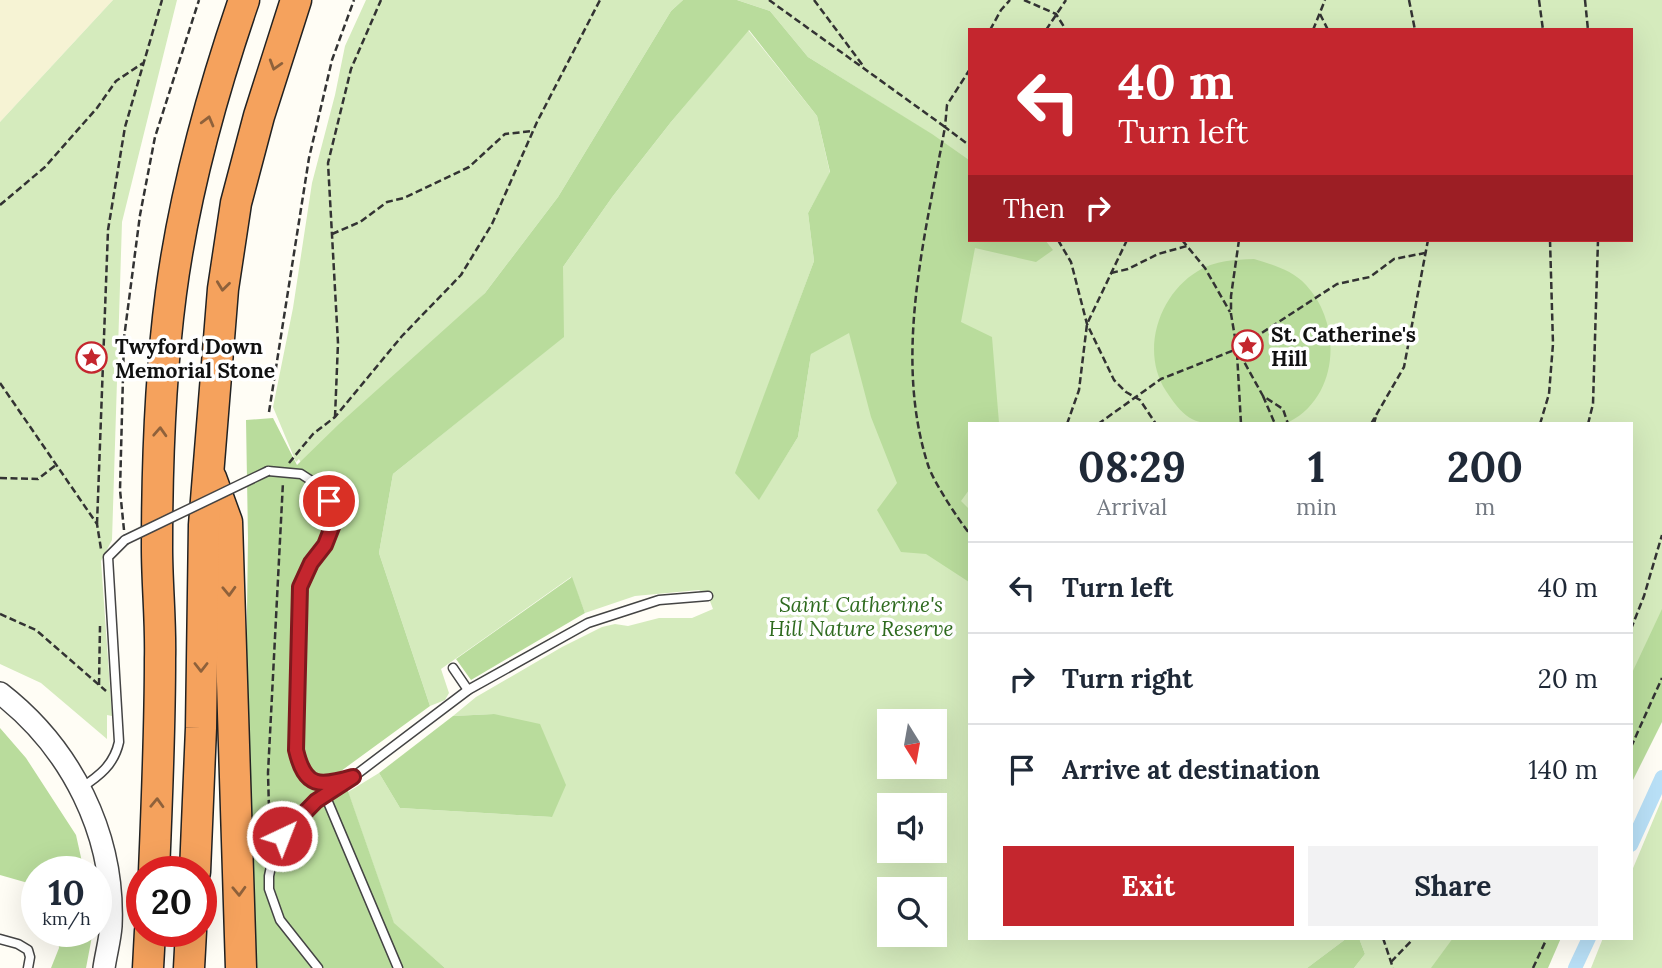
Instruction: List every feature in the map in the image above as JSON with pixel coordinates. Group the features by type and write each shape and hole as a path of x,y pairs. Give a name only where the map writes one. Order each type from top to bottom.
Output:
{"highway":[{"path":"154,856 160,657 157,547 159,442 171,294 180,237 204,135 226,52 244,0"},
{"path":"196,856 201,728 204,525 223,289 236,203 262,104 296,0"},
{"path":"207,467 227,522 241,968"},
{"path":"148,968 149,947"},
{"path":"189,968 190,947"}],"street":[{"path":"0,693 38,727 63,757 81,788 95,823 107,877 111,926 104,968"}],"lane":[{"path":"81,788 100,775 117,754 120,729 108,556 125,540 268,471 301,474 321,487 329,501 334,522 325,545 311,563 300,587 296,750 300,765 311,780 323,785 353,777"},
{"path":"318,968 280,920 273,905 269,876 275,848 282,836 316,801 353,777 468,690 588,623 659,600 708,596"},
{"path":"453,668 468,690"},
{"path":"324,795 398,968"},
{"path":"0,939 19,944 27,950 30,957 28,968"}],"path":[{"path":"99,555 104,553 97,524 108,230 125,127 162,0"},
{"path":"125,540 120,490 124,338 140,215 155,137 199,0"},
{"path":"269,412 309,158 332,60 354,0"},
{"path":"335,416 338,343 328,163 351,69 382,0"},
{"path":"282,836 269,810 268,773 284,471 313,434 335,416 402,336 461,275 492,224 533,131 600,0"},
{"path":"769,0 968,145"},
{"path":"814,0 866,70"},
{"path":"991,28 1001,9 1010,0"},
{"path":"1024,0 1056,14 1065,28"},
{"path":"1047,28 1066,0"},
{"path":"1314,28 1325,0"},
{"path":"1409,0 1415,28"},
{"path":"1539,0 1543,28"},
{"path":"1585,0 1588,28"},
{"path":"1320,13 1327,28"},
{"path":"0,205 45,167 97,108 116,81 144,62"},
{"path":"968,72 947,105 916,289 913,392 929,467 968,529"},
{"path":"332,234 360,222 387,202 404,198 469,167 505,134 533,131"},
{"path":"1059,242 1072,262 1087,324 1114,380 1140,400 1155,422"},
{"path":"1068,422 1079,390 1087,324 1126,242"},
{"path":"1184,242 1205,268 1231,314"},
{"path":"1239,242 1231,314 1237,349 1241,422"},
{"path":"1374,422 1404,367 1428,242"},
{"path":"1540,422 1549,394 1553,344 1550,242"},
{"path":"1588,422 1593,404 1598,242"},
{"path":"1111,273 1128,269 1158,254 1187,246"},
{"path":"1101,422 1161,379 1237,349 1337,284 1370,277 1394,259 1425,253"},
{"path":"1237,349 1274,422"},
{"path":"0,383 97,524"},
{"path":"1263,396 1283,409 1287,422"},
{"path":"0,478 38,479 56,465"},
{"path":"1633,624 1662,535"},
{"path":"0,614 37,630 117,699"},
{"path":"99,685 100,626"},
{"path":"1633,743 1662,678"},
{"path":"1384,940 1393,968"},
{"path":"1391,962 1412,940"},
{"path":"1533,968 1546,940"}],"shaded area":[{"path":"0,0 113,0 0,122"}],"green space":[{"path":"113,0 177,0 122,222 112,540 101,561 112,716 107,715 107,739 41,683 0,664 0,122"},
{"path":"366,0 683,0 671,11 558,197 485,293 303,467 299,459 296,462 273,407 293,308 312,183 345,46"},
{"path":"683,0 737,0 770,11 808,57 968,159 968,242 1047,242 1053,250 1036,262 975,248 961,322 992,337 999,422 968,422 968,491 961,501 968,508 968,581 926,554 901,552 877,510 897,483 871,417 849,333 811,354 798,437 759,500 735,473 814,261 808,213 830,172 817,116 749,30 671,122 613,196 563,267 564,337 393,474 379,553 430,706 341,771 394,923 445,968 255,968 246,685 246,420 273,418 297,465 485,293 558,197 671,11"},
{"name":"Saint Catherine's Hill Nature Reserve","path":"737,0 1662,0 1662,630 1633,692 1633,422 968,422 968,940 1344,940 1307,968 445,968 394,924 348,792 379,773 400,808 552,817 494,714 453,716 476,697 602,627 615,624 628,626 659,618 692,618 713,609 708,596 699,590 635,596 585,613 571,577 441,669 449,693 445,700 430,706 379,553 393,474 563,337 563,267 613,196 748,30 817,116 830,173 808,213 814,261 736,473 759,499 798,437 811,354 931,134 808,57 770,11"},
{"path":"1254,259 1295,275 1318,301 1326,319 1330,358 1326,377 1318,395 1306,410 1289,422 1196,421 1181,411 1158,375 1154,342 1164,309 1173,294 1184,281 1198,271 1232,260"},
{"path":"572,577 585,613 471,680 456,659"},
{"path":"1662,609 1662,722 1633,780 1633,671"},
{"path":"494,714 540,724 566,785 552,817 400,808 379,773 453,716"},
{"path":"0,728 26,758 76,835 81,856 21,856 21,881 0,875"},
{"path":"1662,799 1662,968 1591,968 1602,940 1633,940 1633,868"},
{"path":"1344,940 1360,940 1365,954 1354,968 1307,968"},
{"path":"1360,940 1495,940 1481,968 1354,968 1365,954"},
{"path":"1452,940 1560,940 1548,968 1431,968"},
{"path":"90,947 86,968 51,968 59,948"}],"waterway":[{"path":"1633,841 1662,777"},
{"path":"1575,968 1588,940"}],"place":[{"name":"St. Catherine's Hill","path":"1248,346"},
{"name":"Twyford Down Memorial Stone","path":"92,358"}],"route":[{"path":"282,836 316,801 353,777 323,785 311,780 300,765 296,750 300,587 311,563 325,545 334,522 329,501"}]}
